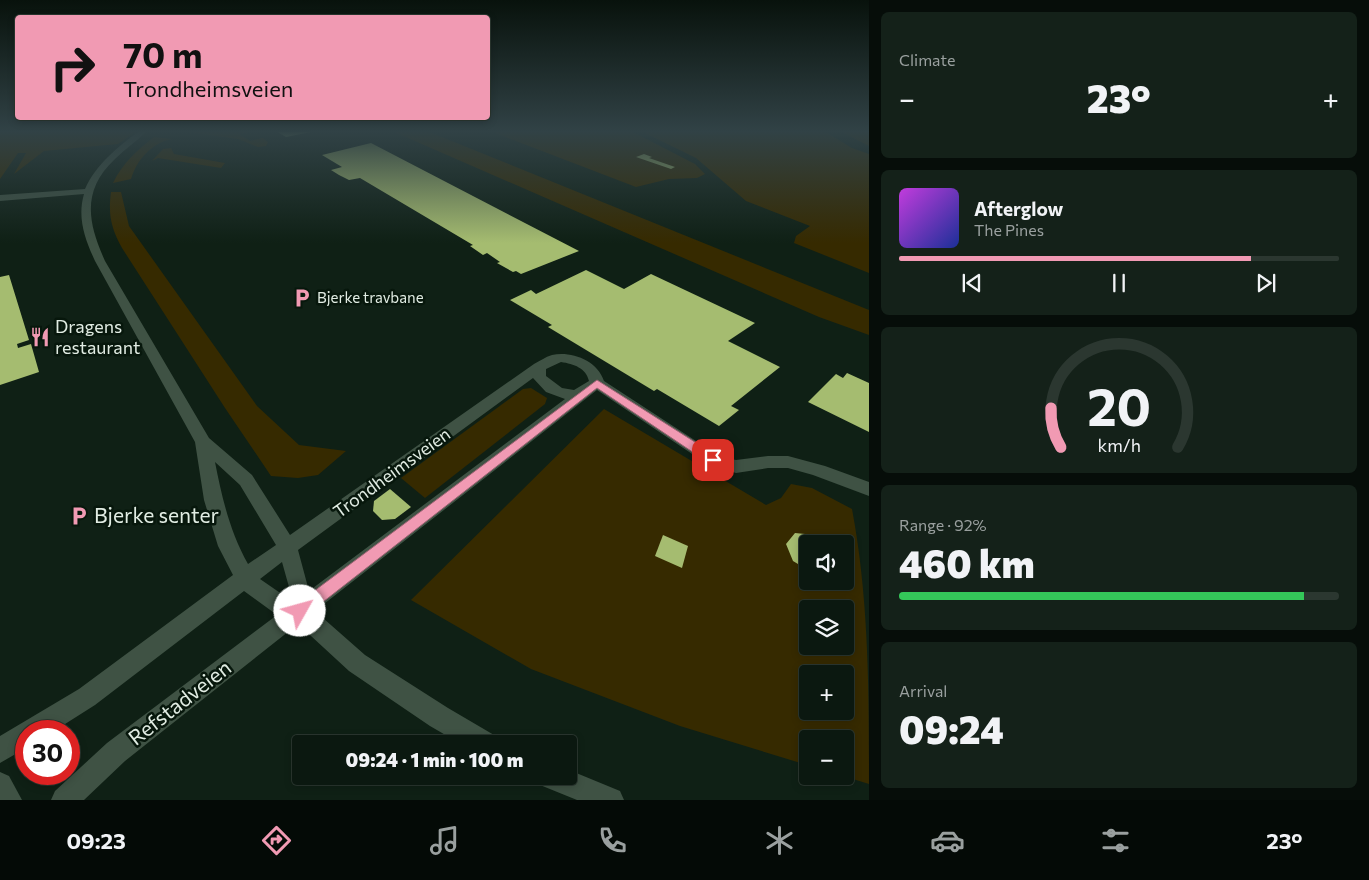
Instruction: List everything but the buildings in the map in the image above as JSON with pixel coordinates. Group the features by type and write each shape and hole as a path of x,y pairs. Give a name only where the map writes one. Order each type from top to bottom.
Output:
{"street":[{"path":"101,168 89,191 84,212 86,231 91,244 203,442 246,480 288,548 299,588 300,611"},
{"path":"0,198 89,191"},
{"name":"Trondheimsveien","path":"245,578 553,359 576,360 591,370 597,383 713,460 728,467 741,469 767,463 786,462 815,468 869,489"},
{"path":"540,367 539,377 550,387 565,394 581,394"},
{"path":"300,611 597,383"},
{"path":"203,442 213,500 220,523 228,546 245,578 258,591 281,607 300,611 357,663 470,735"},
{"path":"50,720 87,697 245,578"},
{"name":"Refstadveien","path":"64,800 116,752 300,611"},
{"path":"0,750 15,741"},
{"path":"0,785 9,800"},
{"path":"572,785 611,800"}],"shaded area":[{"path":"0,168 7,168 0,179"},
{"path":"122,168 136,168 131,179 113,183"},
{"path":"478,168 519,168 869,310 869,335 819,317"},
{"path":"587,168 699,168 705,174 697,178 669,179 636,187"},
{"path":"708,168 869,168 869,273 794,243 796,236 810,226 746,201"},
{"path":"111,192 121,192 129,226 257,406 299,445 346,451 318,475 298,478 271,476 122,248 111,221"},
{"path":"531,388 547,398 545,404 425,498 401,478 523,389"},
{"path":"604,409 766,505 781,498 791,484 812,488 852,509 858,543 865,611 869,784 854,779 854,730 799,730 799,763 680,726 531,669 411,600"}],"place":[{"name":"Bjerke travbane","path":"302,298"},
{"name":"Dragens restaurant","path":"40,337"},
{"name":"Bjerke senter","path":"79,516"}],"route":[{"path":"300,611 597,383 713,460"}]}
